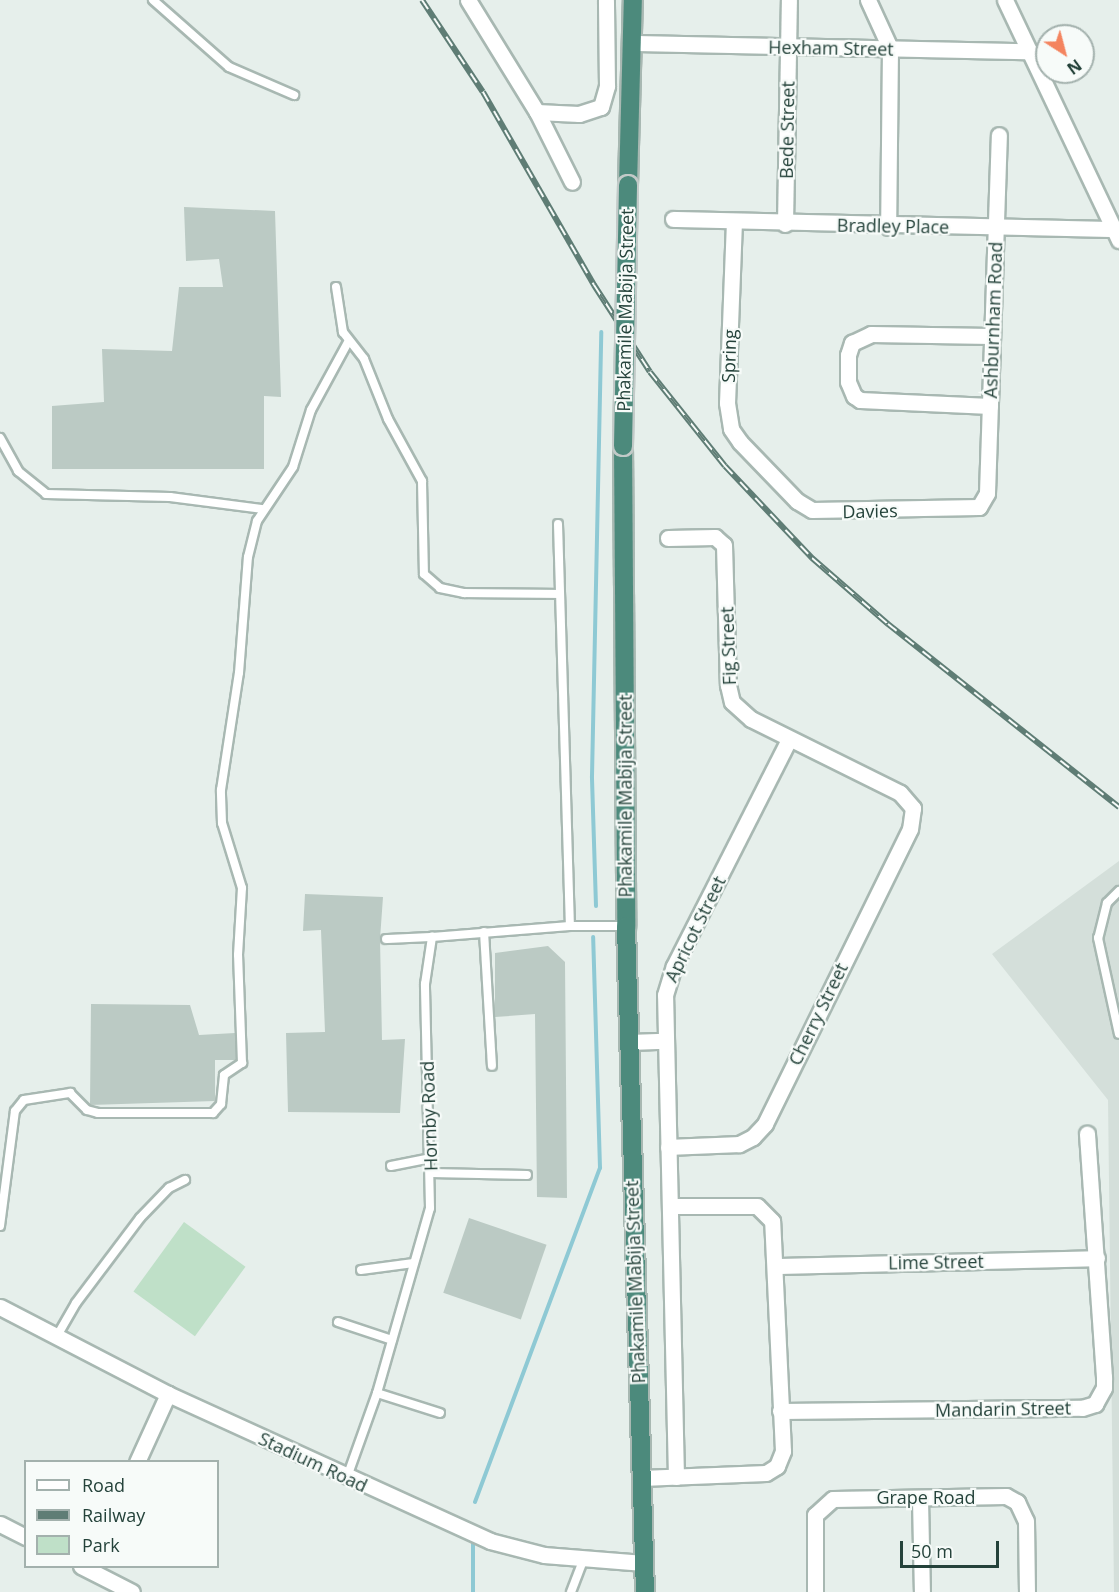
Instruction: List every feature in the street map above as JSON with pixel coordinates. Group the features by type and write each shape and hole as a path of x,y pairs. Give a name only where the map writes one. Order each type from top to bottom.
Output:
{"highway":[{"name":"Phakamile Mabija Street","path":"633,0 623,446 626,926 645,1592"}],"street":[{"path":"468,0 537,112 572,182"},
{"path":"537,112 579,114 601,107 607,86 606,0"},
{"name":"Bede Street","path":"784,224 789,0"},
{"path":"868,0 890,48 888,227"},
{"path":"1005,0 1116,235"},
{"name":"Hexham Street","path":"632,43 789,48 1030,51"},
{"name":"Ashburnham Road","path":"982,504 987,493 999,135"},
{"name":"Bradley Place","path":"673,219 888,227 996,227 1116,235"},
{"name":"Spring","path":"734,221 729,422 740,442 770,475"},
{"path":"990,406 860,400 854,396 848,382 848,356 852,342 871,334 991,336"},
{"name":"Davies","path":"770,475 797,501 822,512 970,508 982,504"},
{"name":"Fig Street","path":"668,538 715,537 724,544 728,685 732,702 751,720 900,793 913,808"},
{"name":"Apricot Street","path":"676,1477 672,1206 663,1009 675,966 789,739"},
{"name":"Cherry Street","path":"668,1147 739,1144 753,1137 765,1124 909,829 913,808"},
{"path":"629,1042 664,1041"},
{"name":"Mandarin Street","path":"780,1412 1090,1407 1099,1401 1104,1388 1087,1134"},
{"path":"641,1478 773,1470 783,1451 776,1266 772,1221 762,1208 672,1206"},
{"name":"Lime Street","path":"776,1266 1097,1258"},
{"name":"Stadium Road","path":"0,1307 168,1394 490,1541 532,1553 644,1563"},
{"path":"136,1460 168,1394"},
{"name":"Grape Road","path":"815,1592 815,1515 826,1503 846,1497 920,1499 1006,1496 1020,1506 1026,1521 1028,1592"},
{"path":"920,1499 922,1592"},
{"path":"0,1524 24,1536"},
{"path":"86,1568 132,1592"}],"lane":[{"path":"153,0 229,68 294,95"},
{"path":"336,287 339,316 348,342 364,359 388,419 422,481 422,564 432,583 464,593 560,594"},
{"path":"0,1226 15,1112 24,1100 70,1093 87,1110 99,1113 213,1113 221,1104 224,1075 242,1063 238,956 243,888 222,823 221,790 238,673 248,557 263,509 293,467 311,410 348,342"},
{"path":"0,438 18,471 46,494 170,497 263,509"},
{"path":"558,524 570,926"},
{"path":"1119,891 1107,903 1098,938 1119,1034"},
{"path":"386,939 570,926 626,926"},
{"path":"484,932 492,1066"},
{"name":"Hornby Road","path":"347,1477 377,1393 430,1208 431,1158 425,978 432,937"},
{"path":"391,1166 431,1158"},
{"path":"431,1173 527,1175"},
{"path":"57,1336 76,1303 140,1218 169,1188 185,1180"},
{"path":"361,1270 414,1263"},
{"path":"338,1322 392,1340"},
{"path":"377,1393 440,1413"},
{"path":"571,1592 584,1558"}],"shaded area":[{"path":"1119,861 1119,1592 1114,1592 1108,1100 992,954"}],"green space":[{"path":"184,1222 245,1267 195,1336 133,1292"}],"building":[{"path":"184,207 275,211 281,397 264,396 264,469 52,469 52,406 104,402 102,349 172,351 179,287 223,287 219,259 186,261"},
{"path":"305,894 383,897 380,939 382,1040 405,1039 400,1113 288,1112 286,1033 325,1032 321,930 303,931"},
{"path":"548,946 565,962 567,1198 537,1197 535,1014 495,1017 495,953"},
{"path":"91,1004 190,1005 199,1035 235,1033 236,1060 215,1060 215,1101 90,1105"},
{"path":"469,1218 547,1245 521,1319 443,1293"}],"waterway":[{"path":"596,906 592,776 601,332"},
{"path":"475,1502 600,1168 593,937"},
{"path":"473,1542 473,1592"}],"railway":[{"path":"422,0 483,92 594,285 650,372 725,466 812,558 888,624 1119,807"}]}
